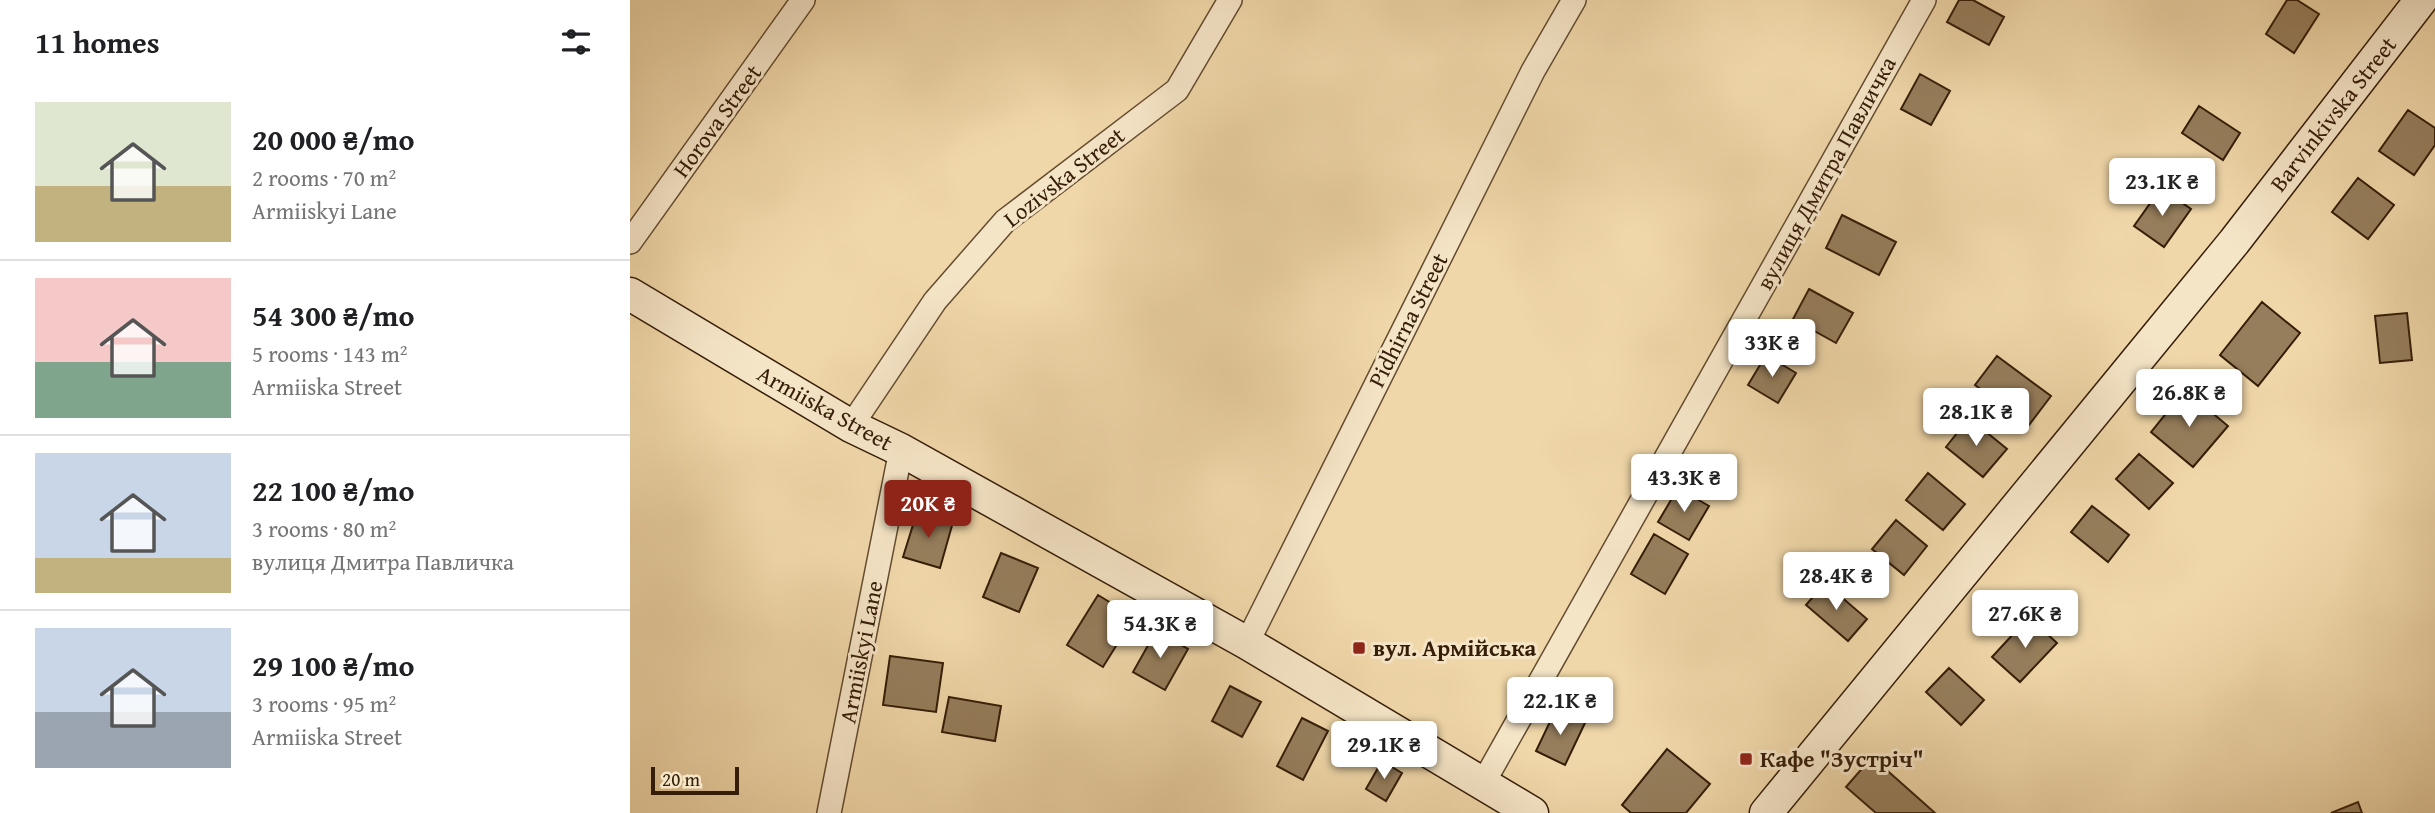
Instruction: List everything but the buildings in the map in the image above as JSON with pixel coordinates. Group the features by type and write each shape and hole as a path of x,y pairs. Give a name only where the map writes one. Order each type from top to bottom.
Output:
{"street":[{"name":"Horova Street","path":"630,242 803,0"},
{"name":"Lozivska Street","path":"851,426 935,301 1005,221 1177,90 1230,0"},
{"name":"Pidhirna Street","path":"1247,643 1533,71 1574,0"},
{"name":"вулиця Дмитра Павличка","path":"1482,785 1924,0"},
{"name":"Barvinkivska Street","path":"1766,813 2234,242 2421,0"},
{"name":"Armiiska Street","path":"630,294 851,426 901,450 1247,643 1532,813"},
{"name":"Armiiskyi Lane","path":"829,813 901,450"}],"place":[{"name":"вул. Армійська","path":"1359,648"},
{"name":"Кафе \"Зустріч\"","path":"1746,759"}]}
